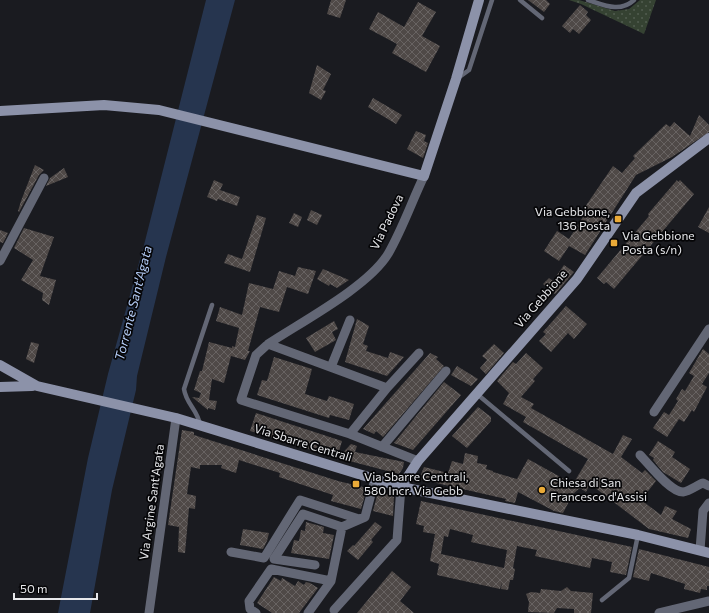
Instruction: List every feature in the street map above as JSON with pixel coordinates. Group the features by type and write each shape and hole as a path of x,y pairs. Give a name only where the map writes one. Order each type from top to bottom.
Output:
{"street":[{"name":"Via Padova","path":"350,434 241,400 256,355 268,344 352,290 369,276 387,255 424,176 456,79 479,0"},
{"path":"0,111 104,105 159,110 424,176"},
{"name":"Via Gebbione","path":"401,488 418,461 577,279 636,193 709,138"},
{"path":"0,261 44,178"},
{"path":"331,367 350,320"},
{"path":"654,412 709,329"},
{"path":"268,344 387,388"},
{"path":"418,461 350,434 387,388 419,353"},
{"path":"0,365 37,386"},
{"path":"382,447 446,370"},
{"path":"0,383 14,374"},
{"path":"0,387 20,385 37,386"},
{"name":"Via Sbarre Centrali","path":"37,386 200,425 401,488 638,535 705,552"},
{"name":"Via Argine Sant'Agata","path":"149,613 174,418"},
{"path":"640,455 668,484 677,490 683,492 703,483 709,486"},
{"path":"315,565 274,558 303,514 342,526 365,517 375,479"},
{"path":"334,610 397,540 401,488"},
{"path":"231,552 264,558 300,500 359,520"},
{"path":"705,552 703,511 709,503"},
{"path":"308,613 330,581 342,526"},
{"path":"256,613 250,609 249,601 271,569 330,581"},
{"path":"659,613 709,601"}],"lane":[{"path":"456,79 469,70 492,0"},
{"path":"520,0 542,18"},
{"path":"588,0 615,8 628,6 634,0"},
{"path":"200,425 199,415 185,397 184,389 212,305"},
{"path":"477,394 569,471"},
{"path":"602,600 628,578 638,535"}],"green space":[{"path":"569,0 579,0 615,11 629,9 640,0 656,0 644,34 581,4"}],"water":[{"name":"Torrente Sant'Agata","path":"206,0 235,0 166,257 137,376 136,390 112,490 90,613 58,613 88,458 108,374 144,245"}],"building":[{"path":"331,0 346,0 340,18 327,14"},
{"path":"528,0 546,0 550,4 544,12"},
{"path":"418,2 436,12 422,36 440,46 426,72 392,53 397,44 369,29 378,12 404,27"},
{"path":"580,5 588,12 586,15 591,20 579,34 573,29 570,33 562,26"},
{"path":"317,65 331,74 323,90 326,91 321,100 309,93"},
{"path":"373,98 402,115 396,124 368,107"},
{"path":"699,115 709,125 709,132 672,157 636,175 585,255 569,246 559,261 544,251 557,231 569,239 588,209 585,207 613,166 622,173 635,158 633,156 666,124 670,127 674,122 690,136"},
{"path":"416,131 426,135 424,141 428,143 423,158 407,149"},
{"path":"35,165 44,170 39,175 19,212 21,201"},
{"path":"64,168 68,177 46,186 50,178"},
{"path":"214,180 223,184 220,190 240,197 237,206 218,199 217,201 207,197"},
{"path":"677,180 678,182 680,180 694,194 614,289 606,282 604,284 597,278"},
{"path":"709,207 709,233 698,227"},
{"path":"311,210 322,215 317,225 307,220"},
{"path":"294,213 302,217 298,227 289,223"},
{"path":"257,215 266,218 250,272 224,263 228,254 242,259"},
{"path":"24,228 54,237 40,276 56,280 49,305 42,300 43,293 21,280 33,260 14,248"},
{"path":"0,230 8,233 3,243 0,242"},
{"path":"564,265 574,272 555,294 543,284 549,278 553,281"},
{"path":"298,267 316,271 308,294 287,287 279,312 260,307 248,351 250,351 245,360 231,356 224,383 212,379 209,400 217,401 215,410 208,408 208,410 192,397 199,398 201,393 194,390 200,371 202,371 209,342 232,348 232,346 235,347 239,328 216,321 220,307 242,315 249,283 273,289 279,271 295,276"},
{"path":"323,269 349,280 337,288 330,284 329,286 317,279"},
{"path":"566,306 587,324 574,339 568,333 551,352 539,341 546,334 543,332"},
{"path":"357,319 369,326 363,344 368,346 366,351 388,358 390,352 404,357 387,376 345,362"},
{"path":"334,321 338,329 332,332 336,340 315,352 306,338"},
{"path":"31,342 39,344 34,363 26,359"},
{"path":"494,344 504,353 486,374 480,368 487,360 482,356"},
{"path":"703,349 709,354 709,373 702,384 707,387 694,412 692,410 684,422 679,419 667,437 653,428 664,412 669,415 678,401 676,399 682,389 685,391 694,376 689,373"},
{"path":"430,353 438,357 436,359 444,366 383,437 376,431 374,434 363,429"},
{"path":"526,353 543,368 533,379 535,381 521,397 534,404 531,408 613,454 623,435 632,439 621,457 642,473 645,470 656,481 641,500 661,515 665,506 677,511 672,519 691,529 688,538 649,529 590,484 586,492 580,488 573,494 563,513 554,511 518,492 515,503 505,501 506,499 419,479 424,467 448,473 452,461 463,464 465,453 478,456 477,463 487,465 486,469 517,479 528,459 573,484 588,459 523,422 526,417 503,404 509,393 497,381 513,362 516,364"},
{"path":"274,357 312,369 305,394 327,401 329,396 354,404 349,420 330,415 329,418 257,395 262,380 267,381"},
{"path":"457,366 478,379 471,386 451,375"},
{"path":"444,382 461,395 413,450 394,443"},
{"path":"478,407 491,417 491,421 467,448 452,436"},
{"path":"256,413 342,441 337,458 250,431"},
{"path":"182,430 194,432 194,435 338,481 367,488 361,509 331,501 333,495 279,477 280,473 239,460 236,473 221,468 222,465 200,465 200,469 191,467 187,494 196,496 195,509 189,508 185,553 178,552 179,527 168,525"},
{"path":"658,441 675,452 672,457 690,469 681,483 663,472 653,460 654,458 649,455"},
{"path":"351,444 357,446 355,452 404,462 403,468 399,474 338,458"},
{"path":"378,492 394,496 393,516 373,511"},
{"path":"421,501 632,547 626,575 610,572 612,562 592,558 590,568 535,556 537,550 517,546 513,568 515,569 513,580 510,580 508,590 501,589 502,582 500,589 437,575 439,564 430,561 435,534 423,532 424,526 416,524","holes":["450,529 473,535 471,542 507,550 504,568 441,554 444,536 448,537"]},
{"path":"306,522 324,527 323,533 334,535 329,559 291,553 294,540 299,541 301,530 305,531"},
{"path":"375,522 382,527 371,540 373,542 358,560 347,551 353,545 354,546"},
{"path":"243,529 269,533 263,549 240,545"},
{"path":"639,549 709,567 709,586 707,586 707,590 701,589 700,593 684,589 685,584 651,573 649,581 633,577"},
{"path":"392,571 411,587 400,601 414,613 357,613"},
{"path":"274,577 281,581 282,578 295,586 298,581 304,585 306,582 310,583 318,588 299,613 272,613 257,603"},
{"path":"567,587 571,591 593,593 591,613 574,613 574,609 557,608 554,613 528,612 529,602 526,594 531,592 540,593 541,589 561,591"}],"place":[{"name":"Via Gebbione, 136 Posta","path":"618,219"},
{"name":"Via Gebbione Posta (s/n)","path":"614,243"},
{"name":"Via Sbarre Centrali, 580 Incr. Via Gebb","path":"356,484"},
{"name":"Chiesa di San Francesco d'Assisi","path":"542,490"}]}
